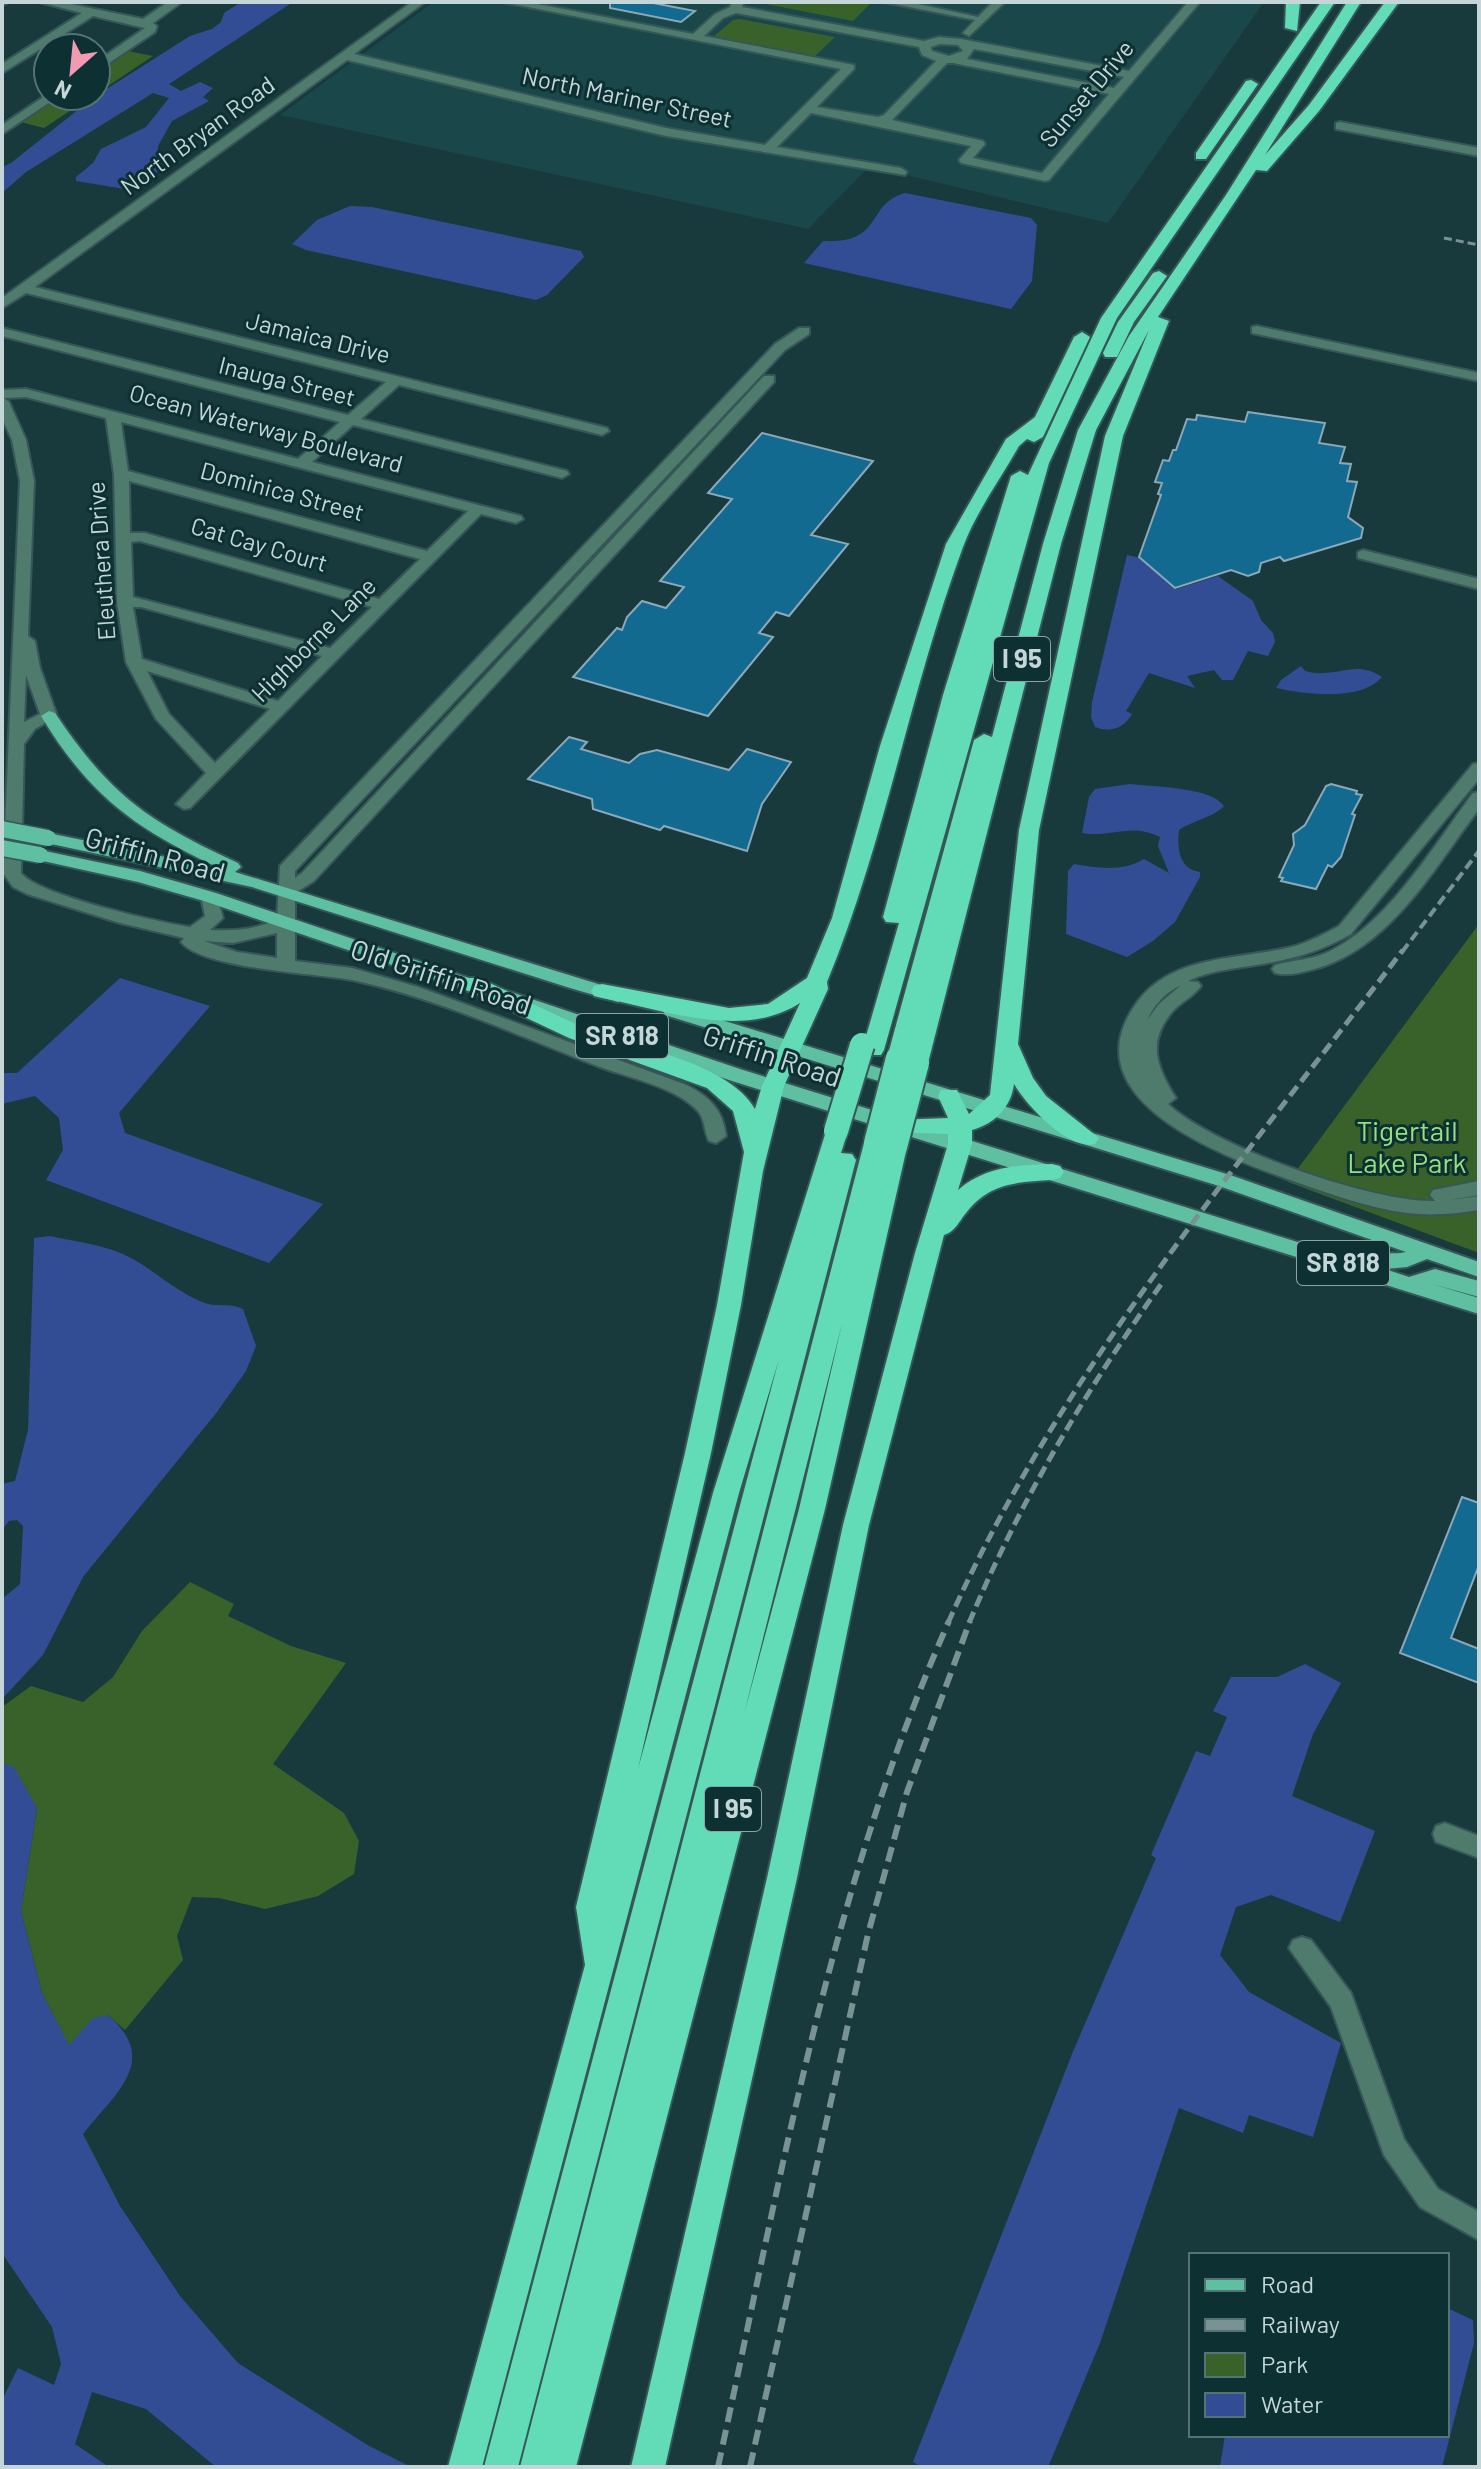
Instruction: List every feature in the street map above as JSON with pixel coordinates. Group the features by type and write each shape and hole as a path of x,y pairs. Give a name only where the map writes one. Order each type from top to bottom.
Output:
{"highway":[{"path":"1292,28 1293,2"},
{"name":"I 95","path":"867,1048 935,753 998,539 1039,421 1091,319 1312,2"},
{"path":"537,2467 872,1136 867,1048 1040,463 1109,318 1328,2"},
{"path":"908,1061 1046,508 1074,427 1126,322 1208,208 1341,2"},
{"name":"I 95","path":"467,2461 598,1961 726,1493 872,1136 908,1061 1052,544 1087,430 1137,336 1234,195 1354,2"},
{"path":"1234,195 1268,162 1314,108 1392,2"},
{"path":"1272,109 1308,72"},
{"path":"872,1136 961,1134 994,1110 1001,1095 1029,830 1114,436 1178,278"},
{"path":"602,991 729,1015 784,1006 816,982 843,918 890,746 955,544 1012,443 1039,421"},
{"path":"598,1961 591,1907 701,1438 755,1154 773,1086 817,989 816,982"},
{"path":"471,983 577,1033 708,1079 727,1090 741,1104 749,1121 749,1138 755,1154"},
{"path":"1007,1042 1019,1078 1028,1093 1087,1138"},
{"path":"648,2467 782,1878 856,1525 961,1134 958,1111 949,1096"},
{"path":"501,2467 872,1136"},
{"name":"I 95","path":"559,2467 812,1509 872,1136"},
{"path":"927,1253 958,1202 972,1188 991,1178 1013,1173 1052,1172"}],"main road":[{"path":"49,716 84,769 129,813 163,835 286,891"},
{"name":"Griffin Road","path":"2,829 177,863 286,891 602,991 792,1045 1236,1185 1422,1253 1479,1270"},
{"name":"Griffin Road","path":"2,848 140,877 287,921 773,1086 872,1136"},
{"name":"SR 818","path":"961,1134 1052,1172 1479,1306"},
{"path":"1275,1242 1305,1240 1393,1263 1410,1261 1422,1253"},
{"path":"1412,1285 1418,1278 1427,1276 1479,1289"}],"street":[{"path":"45,2 151,26 151,30 112,56"},
{"path":"145,23 176,2"},
{"name":"North Bryan Road","path":"2,304 419,2"},
{"path":"509,2 850,67 768,149"},
{"path":"890,2 973,17"},
{"path":"960,42 973,17 988,2"},
{"path":"960,42 999,2"},
{"name":"Sunset Drive","path":"879,121 979,144 965,160 1045,177 1194,2"},
{"path":"695,38 736,5 925,45 933,41 960,42 1132,75"},
{"path":"2,69 91,12"},
{"path":"809,109 879,121 888,118 944,59 968,54 970,51 960,42"},
{"path":"925,45 926,53 944,59 1117,92"},
{"name":"North Mariner Street","path":"346,56 604,118 901,172"},
{"path":"2,130 32,110"},
{"path":"1340,126 1479,152"},
{"name":"Jamaica Drive","path":"24,288 602,431"},
{"path":"1257,330 1479,377"},
{"path":"286,891 308,877 795,352 804,331 780,347 286,870 286,891 287,921 286,967"},
{"name":"Inauga Street","path":"2,332 562,474"},
{"path":"302,463 396,380"},
{"name":"Ocean Waterway Boulevard","path":"2,394 26,393 113,414 516,519"},
{"path":"2,402 19,440 27,481 10,862 15,881 33,890 191,935 260,934 276,929 287,921"},
{"name":"Eleuthera Drive","path":"113,414 121,474 125,602 134,662 162,716 215,773"},
{"name":"Dominica Street","path":"121,474 431,557"},
{"name":"Highborne Lane","path":"184,804 478,509"},
{"name":"Cat Cay Court","path":"122,538 140,536 383,605"},
{"path":"1479,574 1370,552 1479,584"},
{"path":"125,602 141,602 333,654"},
{"path":"16,743 29,726 49,716 32,668 23,606"},
{"path":"134,662 281,707"},
{"path":"1479,768 1345,930 1331,941 1312,949 1209,967 1162,989 1147,1003 1132,1031 1130,1053 1137,1078 1153,1103 1173,1121 1217,1146 1379,1201 1444,1208 1479,1203"},
{"path":"1479,797 1415,879 1359,941 1314,964 1243,971 1202,981 1179,993 1162,1009 1149,1033 1146,1055 1154,1081 1162,1094 1186,1117 1217,1135 1382,1192 1424,1196 1479,1188"},
{"path":"191,935 214,918 210,897"},
{"name":"Old Griffin Road","path":"161,928 235,957 375,980 668,1085 695,1097 707,1107 714,1117 716,1136"},
{"path":"1445,1834 1479,1847"},
{"path":"1302,1948 1342,2001 1393,2146 1429,2198 1476,2218"}],"shaded area":[{"path":"433,2 1264,2 1108,223 876,168 865,171 808,229 280,115"}],"green space":[{"path":"755,2 872,2 853,21"},
{"path":"733,20 835,37 813,58 712,38"},
{"path":"128,51 153,56 112,83 112,62"},
{"path":"36,112 68,112 44,128 21,122"},
{"name":"Tigertail Lake Park","path":"1479,924 1479,1253 1288,1182"},
{"path":"190,1582 234,1604 228,1616 291,1646 346,1663 273,1764 344,1813 359,1841 354,1874 318,1896 265,1909 219,1898 192,1897 177,1936 183,1960 125,2030 108,2015 69,2046 42,1993 21,1911 37,1808 2,1763 2,1707 31,1686 83,1702 113,1677 142,1631"}],"water":[{"path":"241,2 293,2 169,84 181,91 200,82 213,88 203,97 209,101 172,121 158,146 157,158 165,163 164,167 131,190 76,181 76,177 93,163 101,149 146,127 169,98 153,93 26,172 2,193 2,167 75,112 112,112 112,86 190,36 212,29 221,22 224,13"},
{"path":"905,193 1031,218 1037,225 1032,281 1011,309 804,263 823,241 843,240 866,230 884,206"},
{"path":"350,206 372,207 581,251 584,257 547,295 536,300 306,250 292,244 317,220"},
{"path":"1127,555 1146,559 1145,563 1176,589 1218,576 1253,601 1261,620 1273,633 1275,642 1268,656 1248,651 1233,680 1222,680 1214,670 1187,676 1195,688 1149,673 1126,711 1132,714 1129,719 1116,728 1101,729 1095,727 1091,717 1092,702"},
{"path":"1301,666 1305,671 1316,673 1363,669 1382,677 1372,685 1346,693 1316,694 1276,688 1281,680"},
{"path":"1130,784 1195,791 1224,806 1179,830 1181,857 1188,867 1200,872 1200,877 1175,922 1127,957 1066,934 1068,871 1074,864 1119,867 1144,859 1169,873 1158,846 1160,837 1130,830 1082,833 1089,797 1095,789"},
{"path":"120,978 210,1006 119,1113 125,1133 323,1204 269,1263 46,1180 63,1150 59,1118 35,1096 2,1104 2,1073 17,1073"},
{"path":"50,1236 113,1250 202,1302 243,1309 256,1346 246,1371 217,1412 83,1577 43,1655 2,1699 2,1599 20,1584 23,1526 17,1520 9,1521 2,1530 2,1484 15,1481 28,1430 34,1238"},
{"path":"1305,1664 1341,1683 1313,1734 1292,1796 1375,1831 1340,1922 1271,1895 1236,1907 1220,1955 1249,1992 1341,2043 1313,2137 1249,2115 1243,2133 1179,2108 1100,2343 1048,2467 922,2467 913,2462 1072,2054 1156,1858 1151,1855 1196,1751 1210,1756 1227,1717 1213,1711 1231,1677 1277,1677"},
{"path":"2,1763 14,1767 37,1808 21,1911 42,1993 69,2045 93,2018 108,2015 131,2047 132,2062 127,2076 83,2134 120,2206 180,2296 238,2363 369,2446 411,2467 216,2467 146,2409 92,2392 75,2444 109,2467 2,2467 2,2400 18,2368 54,2385 61,2364 52,2327 2,2253"},
{"path":"1449,2309 1473,2320 1474,2343 1442,2467 1220,2467 1225,2437 1449,2437"}],"building":[{"path":"610,2 648,2 695,11 681,22 610,8"},
{"path":"1248,412 1325,423 1319,443 1345,447 1340,463 1351,464 1347,481 1357,482 1348,517 1363,528 1361,538 1284,561 1280,557 1261,563 1259,572 1248,576 1231,570 1175,588 1139,557 1161,495 1158,494 1162,483 1155,482 1163,460 1169,461 1173,450 1176,450 1187,419 1196,420 1197,415 1245,422"},
{"path":"762,433 873,461 811,535 848,544 789,616 776,612 759,633 773,637 708,716 573,677 617,628 622,630 627,617 642,601 666,608 684,587 660,581 732,499 708,493"},
{"path":"569,737 587,742 581,749 629,763 640,754 657,750 729,770 747,749 791,762 762,804 747,851 664,826 660,830 593,809 592,799 528,779"},
{"path":"1331,784 1362,795 1352,814 1355,815 1341,857 1332,867 1328,865 1316,889 1281,881 1283,878 1279,877 1294,845 1293,834 1305,825 1326,786"},
{"path":"1462,1497 1479,1503 1479,1565 1451,1638 1479,1649 1479,1683 1400,1653"}],"railway":[{"path":"1444,238 1479,245"},
{"path":"1402,952 1479,851"},
{"path":"948,1623 993,1531 1043,1443 1098,1357 1216,1192 1403,950"},
{"path":"969,1623 1010,1533 1056,1447 1162,1283"},
{"path":"718,2467 787,2145 840,1931 871,1826 907,1723 949,1621"},
{"path":"750,2467 868,1934 907,1792 970,1621"}]}
